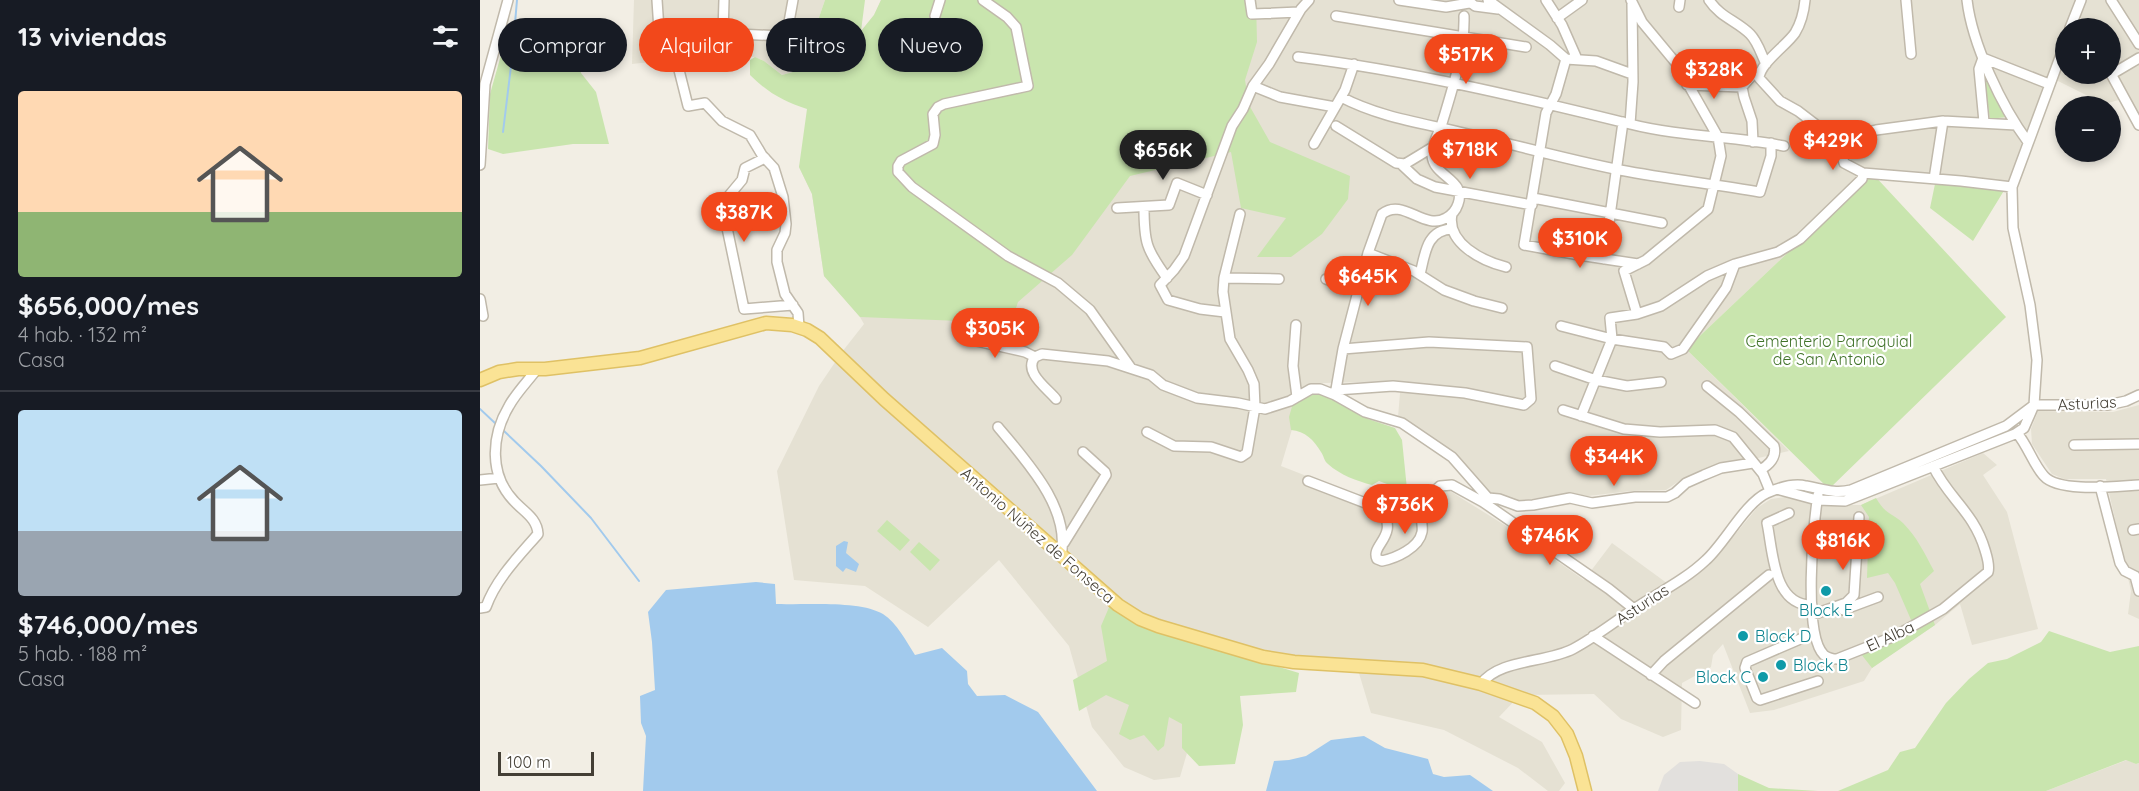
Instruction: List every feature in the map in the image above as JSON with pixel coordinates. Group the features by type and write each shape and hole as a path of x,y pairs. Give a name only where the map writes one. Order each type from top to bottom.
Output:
{"main road":[{"name":"Antonio Núñez de Fonseca","path":"480,380 508,370 640,358 766,323 784,323 799,327 826,343 884,399 1063,550 1118,606 1140,619 1274,660 1402,668 1442,674 1481,684 1535,703 1558,722 1567,734 1574,748 1585,791"}],"street":[{"path":"480,165 485,84 508,0"},
{"path":"656,18 657,0"},
{"path":"723,18 724,0"},
{"path":"754,35 782,36 787,33 793,0"},
{"path":"935,16 940,0"},
{"path":"984,0 1008,16 1016,27 1028,86 938,107 933,114 935,138 933,144 901,161 898,172 912,187 1008,256 1058,282 1090,310 1131,368"},
{"path":"1250,0 1252,14 1299,12"},
{"path":"1225,312 1200,309 1168,300 1160,285 1184,256 1232,126 1243,109 1253,86 1269,64 1299,12 1309,0"},
{"path":"1399,0 1446,7 1468,2 1499,9"},
{"path":"1488,0 1566,59 1596,61 1632,75"},
{"path":"1546,0 1562,25 1577,59"},
{"path":"1557,18 1582,0"},
{"path":"1709,0 1714,8 1748,32 1756,41 1766,64"},
{"path":"1753,142 1752,121 1743,87 1754,73 1759,73 1794,34 1802,16 1805,0"},
{"path":"1906,0 1911,54"},
{"path":"1967,0 1973,33 1983,58 2016,126 2028,142"},
{"path":"2075,18 2081,0"},
{"path":"2111,0 2139,44"},
{"path":"1604,259 1617,169 1627,123 1632,75 1632,1"},
{"path":"1632,1 1642,22 1676,63 1718,137 1721,156 1708,209 1640,264 1624,271 1637,314"},
{"path":"1336,16 1526,47"},
{"path":"1335,393 1343,349 1368,254 1382,214 1388,210 1399,209 1437,222 1452,214 1457,206 1460,192 1451,179 1436,166 1433,159 1433,147 1441,128 1464,36 1464,16"},
{"path":"1298,57 1354,64 1453,82 1674,132 1784,146"},
{"path":"1983,58 2049,84"},
{"path":"1983,58 1979,69 1984,122"},
{"path":"2121,68 2139,58"},
{"path":"1566,59 1556,94 1546,113 1524,244 1640,264"},
{"path":"1314,144 1341,97 1354,64"},
{"path":"2034,405 2037,360 2030,305 2013,228 2012,187 2055,69"},
{"path":"680,72 688,106 705,104 722,122 750,135 774,168 783,196 786,224 777,250 777,262 785,294 799,317 799,327"},
{"path":"1759,73 1760,81 1780,101 1798,111 1833,139 1839,141 1876,130 1943,121 1984,122 2016,126"},
{"path":"2117,84 2139,125"},
{"path":"1687,85 1743,87"},
{"path":"1253,86 1280,98 1335,107"},
{"path":"1341,97 1362,108 1403,120 1540,152 1617,169 1760,192 1771,156 1771,143"},
{"path":"1934,179 1943,121"},
{"path":"1336,126 1401,164 1423,182 1460,192 1662,223"},
{"path":"1839,141 1844,163 1863,173 2012,187"},
{"path":"1401,164 1405,164 1433,147"},
{"path":"765,158 745,168 742,180 722,204 744,309 793,305"},
{"path":"1581,416 1612,339 1610,318 1637,314 1661,306 1707,276 1735,264 1778,252 1800,239 1862,179 1863,173"},
{"path":"1117,208 1169,205 1177,183 1207,195"},
{"path":"1144,207 1144,233 1148,247 1167,278"},
{"path":"1147,432 1174,446 1211,447 1241,457 1247,453 1255,407 1254,384 1230,339 1223,292 1224,278 1240,214"},
{"path":"1452,214 1452,229 1456,237 1473,253 1489,262 1506,267"},
{"path":"1420,274 1430,240 1438,232 1452,229"},
{"path":"1368,254 1420,274 1444,290 1502,308"},
{"path":"1561,326 1612,339 1664,347 1671,354 1683,349 1726,288 1735,264"},
{"path":"1224,278 1279,279"},
{"path":"1326,279 1359,291"},
{"path":"480,299 483,316"},
{"path":"1296,325 1293,366 1298,397"},
{"path":"963,338 1025,352 1035,357"},
{"path":"1335,393 1393,386 1465,393 1524,405 1531,399 1527,347 1429,342 1343,349"},
{"path":"1056,399 1033,374 1032,362 1035,357 1042,354 1108,361 1150,375 1163,385 1197,398 1265,409 1284,404 1311,389 1320,389 1335,393 1365,412 1402,423 1439,447 1458,463 1485,500"},
{"path":"1555,366 1596,380 1627,386 1661,382"},
{"path":"480,608 486,607 498,583 538,534 534,519 510,496 499,478 495,452 500,427 509,405 537,369"},
{"path":"1485,500 1499,499 1518,506 1570,498 1592,503 1635,497 1667,497 1676,493 1686,483 1722,468 1756,467 1772,461 1774,446 1739,412 1707,386"},
{"name":"Asturias","path":"1481,684 1500,669 1551,658 1575,648 1706,561 1755,501 1775,490 1801,485 1834,493 1851,490 2006,426 2034,405 2108,405 2139,395"},
{"name":"Asturias","path":"2018,433 2026,424 2034,405"},
{"path":"1563,410 1612,426 1637,431 1715,430 1732,437 1775,490 1817,500 1845,501 2018,433 2042,474 2048,480 2061,485 2139,485"},
{"path":"998,428 1030,466 1049,495 1060,523 1063,550"},
{"path":"2074,445 2139,444"},
{"path":"1063,550 1106,475 1083,452"},
{"name":"El Alba","path":"1819,490 1812,605 1814,633 1823,654 1837,659 1896,636 1943,609 1988,573 1986,552 1974,524 1963,506 1938,477 1933,466"},
{"path":"480,480 499,478"},
{"path":"1308,481 1381,509 1388,529 1375,553 1380,561 1397,556 1418,541 1422,531 1422,514 1425,504 1440,486 1452,485 1485,500 1634,609"},
{"path":"2100,486 2120,563 2125,571 2137,575 2139,591"},
{"path":"1790,513 1767,523 1779,581 1782,589 1791,599 1800,604 1812,605"},
{"path":"1813,618 1846,603 1854,595 1859,517"},
{"path":"1651,675 1664,661 1769,575"},
{"path":"1813,618 1878,597"},
{"path":"1814,633 1747,662 1745,668 1757,698 1760,700 1818,681"},
{"path":"1593,636 1695,703"}],"shaded area":[{"path":"634,0 825,0 819,18 766,18 766,63 754,57 754,18 639,18 639,63 632,64"},
{"path":"881,0 2139,0 2139,114 2130,97 2121,99 2121,96 2088,96 2064,84 2121,84 2121,18 2055,18 2055,83 2019,185 1847,168 1872,173 1686,349 1789,451 1702,471 1682,479 1666,490 1588,496 1571,493 1518,501 1491,494 1462,462 1433,438 1398,417 1401,381 1324,383 1305,386 1281,466 1406,515 1428,505 1445,488 1511,529 1584,580 1612,543 1675,589 1713,561 1757,508 1771,499 1785,497 1830,505 1861,505 1983,453 1997,465 1983,475 2007,512 2038,629 1972,645 1960,604 1935,625 1872,668 1864,681 1774,710 1750,713 1723,644 1713,655 1711,667 1682,683 1681,730 1663,737 1621,719 1594,694 1520,695 1499,717 1542,742 1565,783 1559,791 1548,791 1518,768 1444,730 1371,713 1355,660 1276,656 1220,640 1180,777 1154,780 1124,767 1092,727 1069,646 999,560 928,627 865,586 794,580 777,471 819,386 864,324 824,276 812,194 799,167 835,72 866,72 866,25"},
{"path":"2139,405 2139,619 2128,614 2131,591 2106,479 2064,479 2052,474 2032,444 2031,429 2038,411 2113,412"},
{"path":"2127,760 2139,763 2139,791 2046,791"},
{"path":"1700,761 1724,764 1738,774 1738,791 1658,791 1664,775 1680,762"}],"green space":[{"path":"825,0 865,0 863,18 819,18"},
{"path":"881,0 1256,0 1257,42 1245,80 1249,105 1270,142 1350,176 1348,199 1322,234 1291,257 1257,257 1286,218 1241,208 1231,152 1130,176 1072,255 1018,302 1011,323 860,317 824,276 812,194 799,167 807,109 776,96 750,75 750,72 754,72 754,58 766,63 766,72 778,72 782,75 793,72 866,72 866,25"},
{"path":"498,66 498,72 581,72 596,92 609,144 573,144 503,154 488,149 490,94"},
{"path":"1984,75 2005,117 1990,119"},
{"name":"Cementerio Parroquial de San Antonio","path":"1872,173 2006,317 1829,489 1686,349"},
{"path":"1935,184 2005,189 1973,241 1930,208"},
{"path":"1315,394 1325,395 1368,419 1395,428 1402,440 1407,489 1400,499 1389,494 1387,484 1379,481 1372,485 1338,471 1327,463 1309,437 1291,430 1289,417 1293,403"},
{"path":"1876,498 1883,508 1903,523 1912,534 1934,571 1920,584 1935,625 1872,668 1861,654 1915,629 1895,583 1888,573 1867,578 1869,517 1861,505"},
{"path":"887,520 910,540 900,551 877,531"},
{"path":"919,542 940,560 930,571 910,552"},
{"path":"1110,605 1240,655 1299,673 1296,692 1240,696 1243,725 1235,764 1199,766 1182,748 1182,724 1169,717 1164,746 1158,751 1144,735 1130,740 1119,734 1129,705 1106,695 1079,711 1073,680 1107,661 1101,626"},
{"path":"2049,631 2110,652 2139,646 2139,763 2126,760 2046,791 1838,791 1888,770 1900,752 1915,748 1946,703 1969,679 1988,663 2007,659 2041,642"},
{"path":"1738,774 1769,788 1818,791 1738,791"}],"water":[{"path":"844,541 848,542 846,553 859,564 856,572 846,568 843,572 836,566 836,546"},
{"path":"756,582 775,584 776,604 847,605 883,614 897,627 915,655 942,648 967,671 968,684 977,696 1005,695 1038,712 1097,791 643,791 646,736 641,723 640,696 655,690 648,612 666,590"},
{"path":"1364,736 1385,748 1428,759 1433,774 1444,777 1470,775 1493,791 1266,791 1274,761 1306,756 1331,740"}],"waterway":[{"path":"503,132 517,0"},
{"path":"480,409 496,424"},
{"path":"504,431 591,518 639,581"}],"place":[{"name":"Block E","path":"1826,591"},
{"name":"Block D","path":"1743,636"},
{"name":"Block B","path":"1781,665"},
{"name":"Block C","path":"1763,677"}]}
